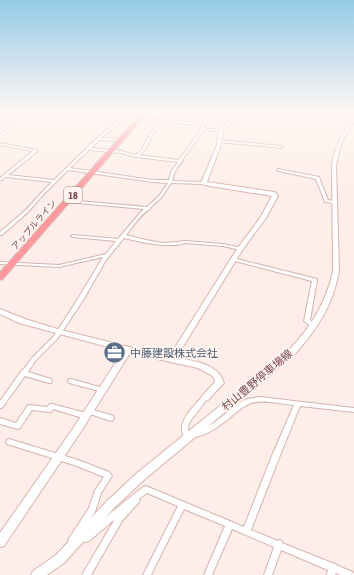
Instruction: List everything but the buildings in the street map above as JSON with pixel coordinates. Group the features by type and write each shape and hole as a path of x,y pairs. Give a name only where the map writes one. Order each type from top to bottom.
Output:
{"highway":[{"name":"アップルライン","path":"0,277 120,140"}],"street":[{"path":"0,233 27,211 98,139 120,140"},
{"path":"136,156 147,146 149,139"},
{"path":"0,406 23,373 59,332 119,240 141,214 160,197 170,182 173,172 195,139"},
{"name":"村山豊野停車場線","path":"39,575 60,559 111,504 131,485 190,435 276,367 314,326 333,287 336,271 333,166 340,139"},
{"path":"204,183 220,141 281,147"},
{"path":"0,144 36,151 0,180"},
{"path":"89,149 181,161"},
{"path":"67,169 170,182 204,183 274,194 275,196 262,218 240,249 171,360"},
{"path":"279,170 318,178 326,201 334,202"},
{"path":"5,176 55,181"},
{"path":"67,201 90,204 106,203 149,208"},
{"path":"73,236 119,240"},
{"path":"123,236 147,242 179,244 185,242 240,249"},
{"path":"0,263 58,266 108,255"},
{"path":"233,260 315,280 307,321 314,326"},
{"path":"0,311 22,321 59,332 128,350 193,364 215,372 220,378 220,383 205,398 187,421 185,433 190,435 200,433 211,427 244,403 252,400 260,399 354,410"},
{"path":"0,542 59,457 128,350"},
{"path":"23,373 50,381"},
{"path":"71,381 103,390"},
{"path":"247,530 298,404"},
{"path":"0,421 18,426 30,407 49,410 52,406 111,418"},
{"path":"9,442 59,457 108,476 98,492 92,510 72,539 74,543 83,542 89,535 146,489"},
{"path":"146,489 279,544 332,571 350,575"},
{"path":"86,575 119,519 146,489"},
{"path":"147,575 183,504"},
{"path":"208,575 230,524"},
{"path":"268,575 279,544"}],"place":[{"name":"中藤建設株式会社","path":"114,353"}]}
